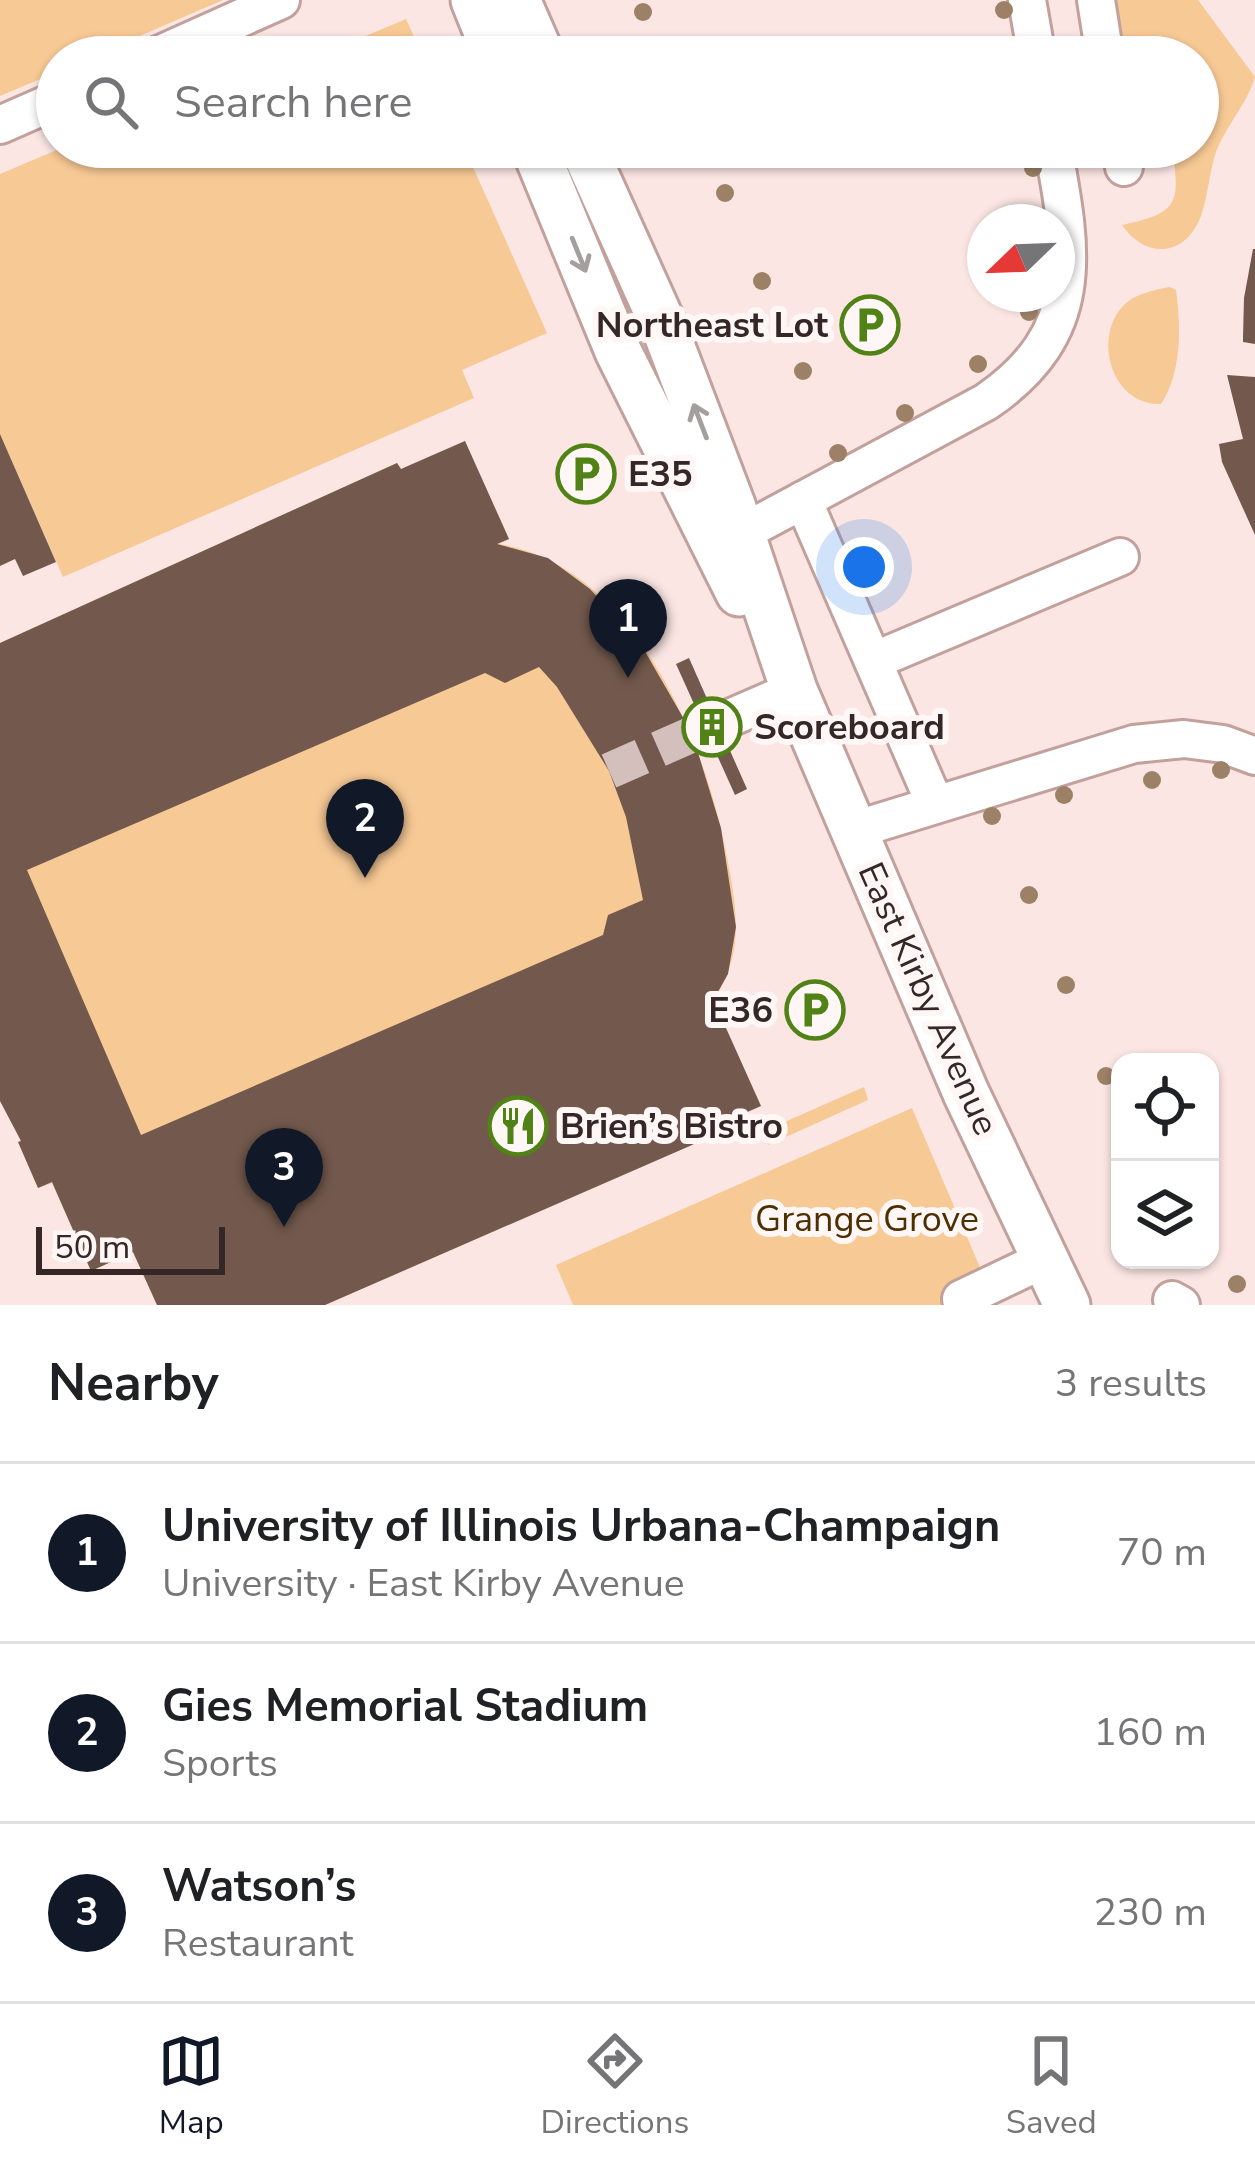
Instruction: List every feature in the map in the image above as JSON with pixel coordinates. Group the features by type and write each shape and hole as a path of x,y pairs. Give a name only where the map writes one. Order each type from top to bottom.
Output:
{"main road":[{"path":"474,0 489,36"},
{"path":"517,0 533,36"},
{"name":"East Kirby Avenue","path":"543,168 618,351 714,550 794,690"},
{"name":"East Kirby Avenue","path":"592,168 665,329 794,690 966,1094 1067,1305"}],"street":[{"path":"201,36 281,0"},
{"path":"1027,0 1028,36"},
{"path":"1096,0 1102,36"},
{"path":"0,125 36,109"},
{"path":"1053,168 1053,204"},
{"path":"740,534 968,402 1008,387 1025,349 1061,312"},
{"path":"815,488 873,662 950,807"},
{"path":"873,662 1120,556"},
{"path":"702,730 794,690"},
{"path":"854,830 1031,786 1184,739 1199,753 1223,744 1255,756"},
{"path":"961,1299 1046,1259"}],"green space":[{"path":"0,0 223,0 140,36 36,36 36,81 0,96"},
{"path":"1108,0 1198,0 1255,77 1219,146 1219,36 1114,36"},
{"path":"406,19 414,36 366,36"},
{"path":"36,159 36,168 473,168 547,333 462,370 474,398 63,577 0,434 0,174"},
{"path":"1174,168 1212,168 1194,230 1185,240 1164,249 1142,244 1122,225 1165,210 1172,202"},
{"path":"1170,287 1176,290 1179,319 1173,378 1161,404 1142,401 1128,392 1110,362 1111,326 1133,298"},
{"path":"465,441 509,539 499,544 546,559 587,585 623,620 654,663 679,710 715,807 735,908 731,962 708,1011 717,1008 761,1106 698,1134 699,1141 692,1145 325,1305 157,1305 133,1252 91,1271 52,1183 38,1188 21,1140 0,1101 0,643 397,463 401,469"},
{"path":"864,1087 868,1100 768,1145 762,1132"},
{"name":"Grange Grove","path":"912,1108 996,1305 573,1305 556,1265"}],"building":[{"path":"1253,249 1255,344 1243,342 1244,298"},
{"path":"1227,375 1255,377 1255,535 1222,462 1219,444 1243,439"},
{"path":"0,434 56,562 23,576 15,559 0,566"},
{"path":"465,441 509,539 497,544 548,558 590,589 643,648 692,733 721,828 736,927 728,974 706,1013 717,1008 761,1106 697,1134 699,1141 692,1145 325,1305 157,1305 133,1252 91,1271 52,1182 38,1188 0,1101 0,643 397,463 401,469","holes":["539,667 557,687 609,771 626,817 643,900 608,915 603,935 141,1135 27,870 485,673 505,683"]},
{"name":"Scoreboard","path":"689,658 747,789 735,795 676,664"}],"tunnel":[{"path":"609,771 702,730"}],"place":[{"name":"Northeast Lot","path":"870,325"},
{"name":"E35","path":"586,474"},
{"name":"University of Illinois Urbana-Champaign","path":"628,678"},
{"name":"Scoreboard","path":"712,727"},
{"name":"Gies Memorial Stadium","path":"365,878"},
{"name":"E36","path":"815,1010"},
{"name":"Brien’s Bistro","path":"518,1126"},
{"name":"Watson’s","path":"284,1227"}]}
